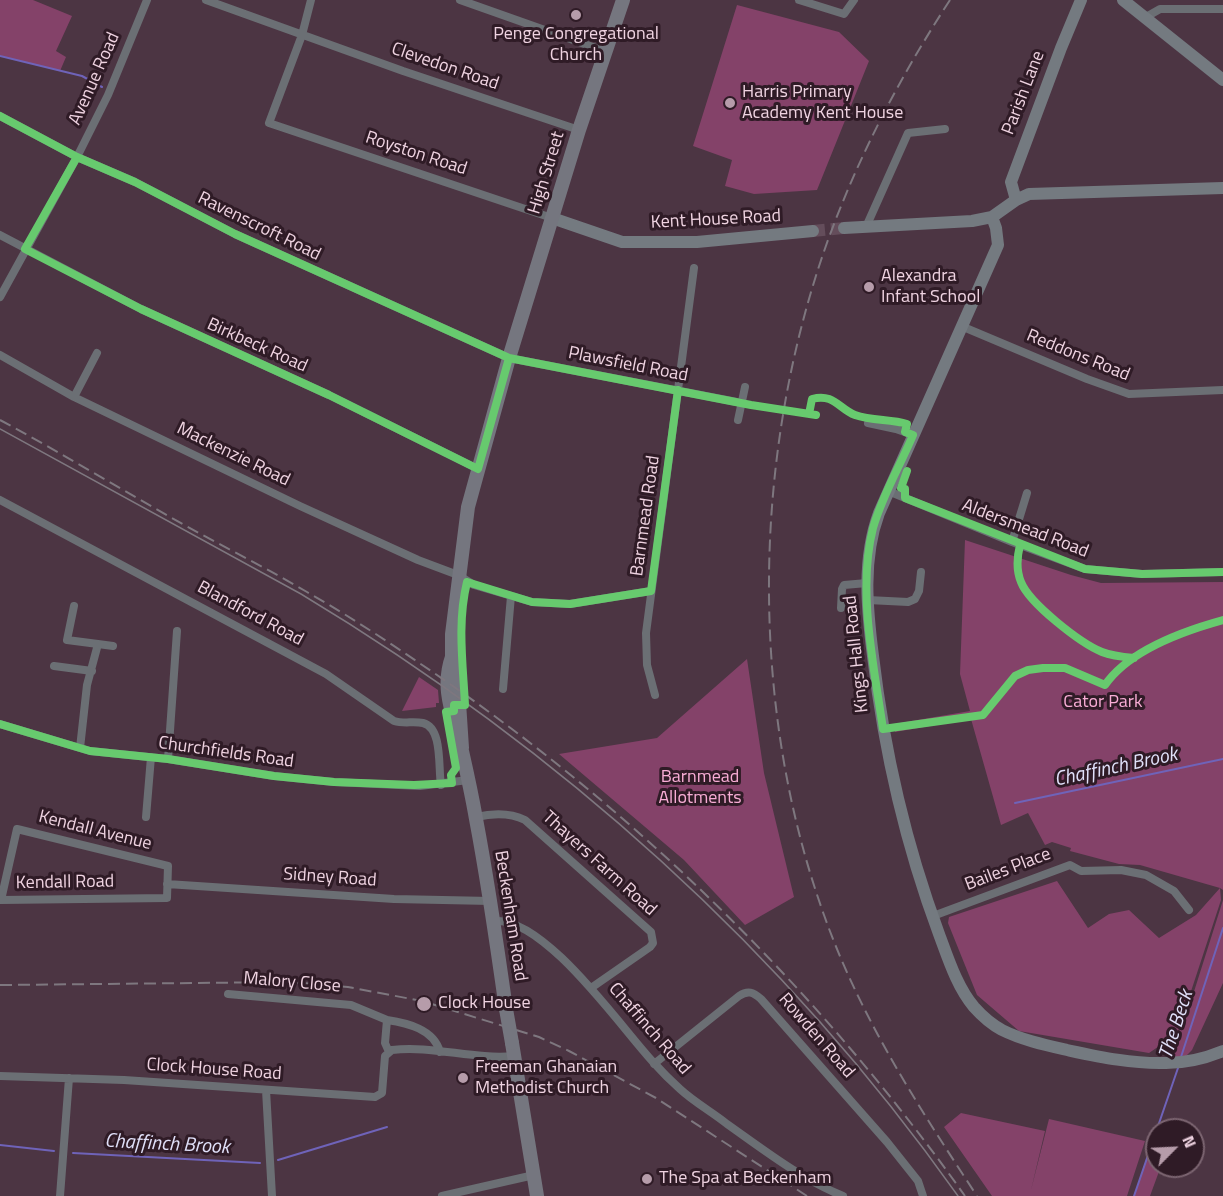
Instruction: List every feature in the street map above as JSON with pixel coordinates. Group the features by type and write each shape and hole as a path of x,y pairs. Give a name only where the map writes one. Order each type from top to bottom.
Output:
{"main road":[{"name":"High Street","path":"508,358 579,130 623,0"},
{"name":"Beckenham Road","path":"508,358 468,507 452,629 452,657 447,671 450,711 462,748 495,921 506,1009 537,1196"}],"street":[{"name":"Avenue Road","path":"0,297 77,157 108,95 147,0"},
{"name":"Clevedon Road","path":"206,0 579,130"},
{"path":"302,35 311,0"},
{"path":"460,0 607,52"},
{"path":"799,0 844,14 854,0"},
{"name":"Parish Lane","path":"1016,200 1011,182 1061,48 1082,0"},
{"path":"1123,0 1223,80"},
{"path":"1146,17 1160,9 1223,9"},
{"name":"Royston Road","path":"302,35 269,123 552,218"},
{"name":"Ravenscroft Road","path":"0,116 77,157 135,182 236,234 508,358"},
{"path":"866,227 908,133 945,129"},
{"path":"844,228 972,221 992,217 1029,194 1223,188"},
{"name":"Kings Hall Road","path":"992,217 998,245 873,528 867,583 876,680 904,823 933,916 956,976 972,1005 985,1019 1002,1030 1046,1045 1112,1059 1167,1063 1209,1056 1223,1051"},
{"name":"Kent House Road","path":"552,218 622,242 697,242 813,231"},
{"name":"Birkbeck Road","path":"0,235 141,309 321,391 478,469"},
{"name":"Barnmead Road","path":"656,695 647,665 646,633 694,268"},
{"name":"Reddons Road","path":"961,326 1087,379 1129,394 1223,390"},
{"path":"74,397 97,353"},
{"name":"Mackenzie Road","path":"0,355 74,397 300,506 418,560 458,575"},
{"name":"Plawsfield Road","path":"508,358 742,403"},
{"path":"738,420 745,387"},
{"path":"868,423 913,435"},
{"name":"Aldersmead Road","path":"888,491 1085,569 1142,574 1223,572"},
{"path":"1012,542 1027,493"},
{"name":"Blandford Road","path":"0,500 326,674 394,721 423,723 430,727 437,737 441,784"},
{"path":"868,600 908,602 915,599 919,591 921,572"},
{"name":"Barnmead Road","path":"458,575 474,585 532,602 570,604 651,591"},
{"path":"841,608 844,585 867,583"},
{"path":"503,689 512,596"},
{"path":"74,606 67,640 113,646"},
{"path":"168,759 177,631"},
{"path":"80,748 85,701 98,644"},
{"path":"54,666 92,670"},
{"name":"Churchfields Road","path":"0,724 104,753 168,759 234,771 310,780 420,786 468,780"},
{"path":"146,817 152,757"},
{"name":"Thayers Farm Road","path":"476,817 501,813 514,814 525,820 651,932 653,943 650,947 591,988"},
{"name":"Kendall Avenue","path":"18,828 168,866 167,884"},
{"name":"Kendall Road","path":"18,828 1,900 166,897 167,884"},
{"name":"Bailes Place","path":"933,916 1070,865 1081,871 1121,870 1146,875 1174,891 1189,910"},
{"name":"Sidney Road","path":"167,884 394,899 491,901"},
{"name":"Chaffinch Road","path":"495,921 511,923 558,955 591,988 654,1064 682,1091 818,1185 843,1196"},
{"name":"Rowden Road","path":"654,1064 744,992 754,993 887,1142 918,1181 923,1196"},
{"name":"Malory Close","path":"228,994 351,1005 387,1020"},
{"path":"387,1020 406,1023 418,1028 433,1038 440,1052"},
{"name":"Clock House Road","path":"0,1076 378,1096 382,1092 385,1056 389,1052 385,1043 387,1020"},
{"path":"389,1052 396,1050 440,1052 498,1057 513,1050"},
{"path":"60,1196 69,1078"},
{"path":"266,1090 272,1196"},
{"path":"442,1196 534,1175"}],"green space":[{"path":"0,0 33,0 72,16 56,51 66,57 60,71 0,56"},
{"path":"737,5 839,32 869,61 817,190 754,194 725,186 732,160 693,146"},
{"name":"Cator Park","path":"965,540 1101,583 1223,582 1223,890 1140,865 1119,864 1070,851 1071,848 1052,842 1045,845 1028,813 1001,825 971,719 895,732 894,724 970,711 960,674"},
{"name":"Barnmead Allotments","path":"747,659 764,773 794,897 745,925 684,860 559,754 657,738"},
{"path":"419,677 438,690 439,703 436,703 436,707 402,711"},
{"path":"1057,881 1088,928 1109,914 1129,910 1159,938 1196,915 1220,888 1221,900 1177,1034 1149,1053 1019,1031 977,995 948,923 949,917"},
{"path":"1223,900 1223,983 1192,1050 1182,1060 1167,1055 1185,1020"},
{"path":"961,1113 1045,1131 1031,1190 1049,1119 1145,1141 1127,1196 992,1196 944,1127"},
{"path":"1145,1164 1145,1178 1157,1178 1150,1196 1134,1196"}],"waterway":[{"path":"0,56 82,76 102,87"},
{"name":"Chaffinch Brook","path":"1015,803 1223,759"},
{"name":"The Beck","path":"1181,1057 1223,928"},
{"name":"The Beck","path":"1134,1196 1178,1068"},
{"name":"Chaffinch Brook","path":"278,1160 387,1127"},
{"name":"Chaffinch Brook","path":"0,1145 54,1151"},
{"name":"Chaffinch Brook","path":"73,1153 260,1163"}],"tunnel":[{"path":"813,231 844,228"}],"tram line":[{"path":"0,429 301,594 396,654 488,719 576,788 661,861 742,938 818,1020 890,1106 958,1196"}],"railway":[{"path":"950,0 882,116 853,177 828,240 803,321 785,405 773,491 769,578 772,664 782,750 799,834 824,915 838,953 892,1060 977,1196"},
{"path":"0,420 356,621 434,673 584,786 655,847 723,911 788,978 850,1048 965,1196"},
{"path":"0,985 292,982 348,987 422,1001 539,1037 569,1051 656,1098 807,1196"}],"cycle path":[{"path":"0,116 77,157 135,182 235,234 509,358 751,405 816,415"},
{"path":"77,157 25,249 141,309 329,395 478,469 509,358"},
{"path":"0,724 90,751 168,759 274,776 334,782 414,785 452,783 451,775 456,768 446,712 454,711 454,705 465,705 461,628 467,582 532,602 570,604 651,591 678,390"},
{"path":"809,414 812,399 826,398 855,415 907,424 905,432 913,435 881,504 868,552 869,628 883,729 983,715 1015,676 1028,670 1065,668 1105,685 1115,673 1142,652 1174,636 1223,620"},
{"path":"907,471 901,488 905,489 905,498 1085,569 1142,574 1223,572"},
{"path":"1020,545 1018,573 1021,582 1044,611 1069,631 1102,652 1134,658"}],"place":[{"name":"Penge Congregational Church","path":"576,15"},
{"name":"Harris Primary Academy Kent House","path":"730,103"},
{"name":"Alexandra Infant School","path":"869,287"},
{"name":"Clock House","path":"424,1004"},
{"name":"Freeman Ghanaian Methodist Church","path":"463,1078"},
{"name":"The Spa at Beckenham","path":"647,1179"}]}
